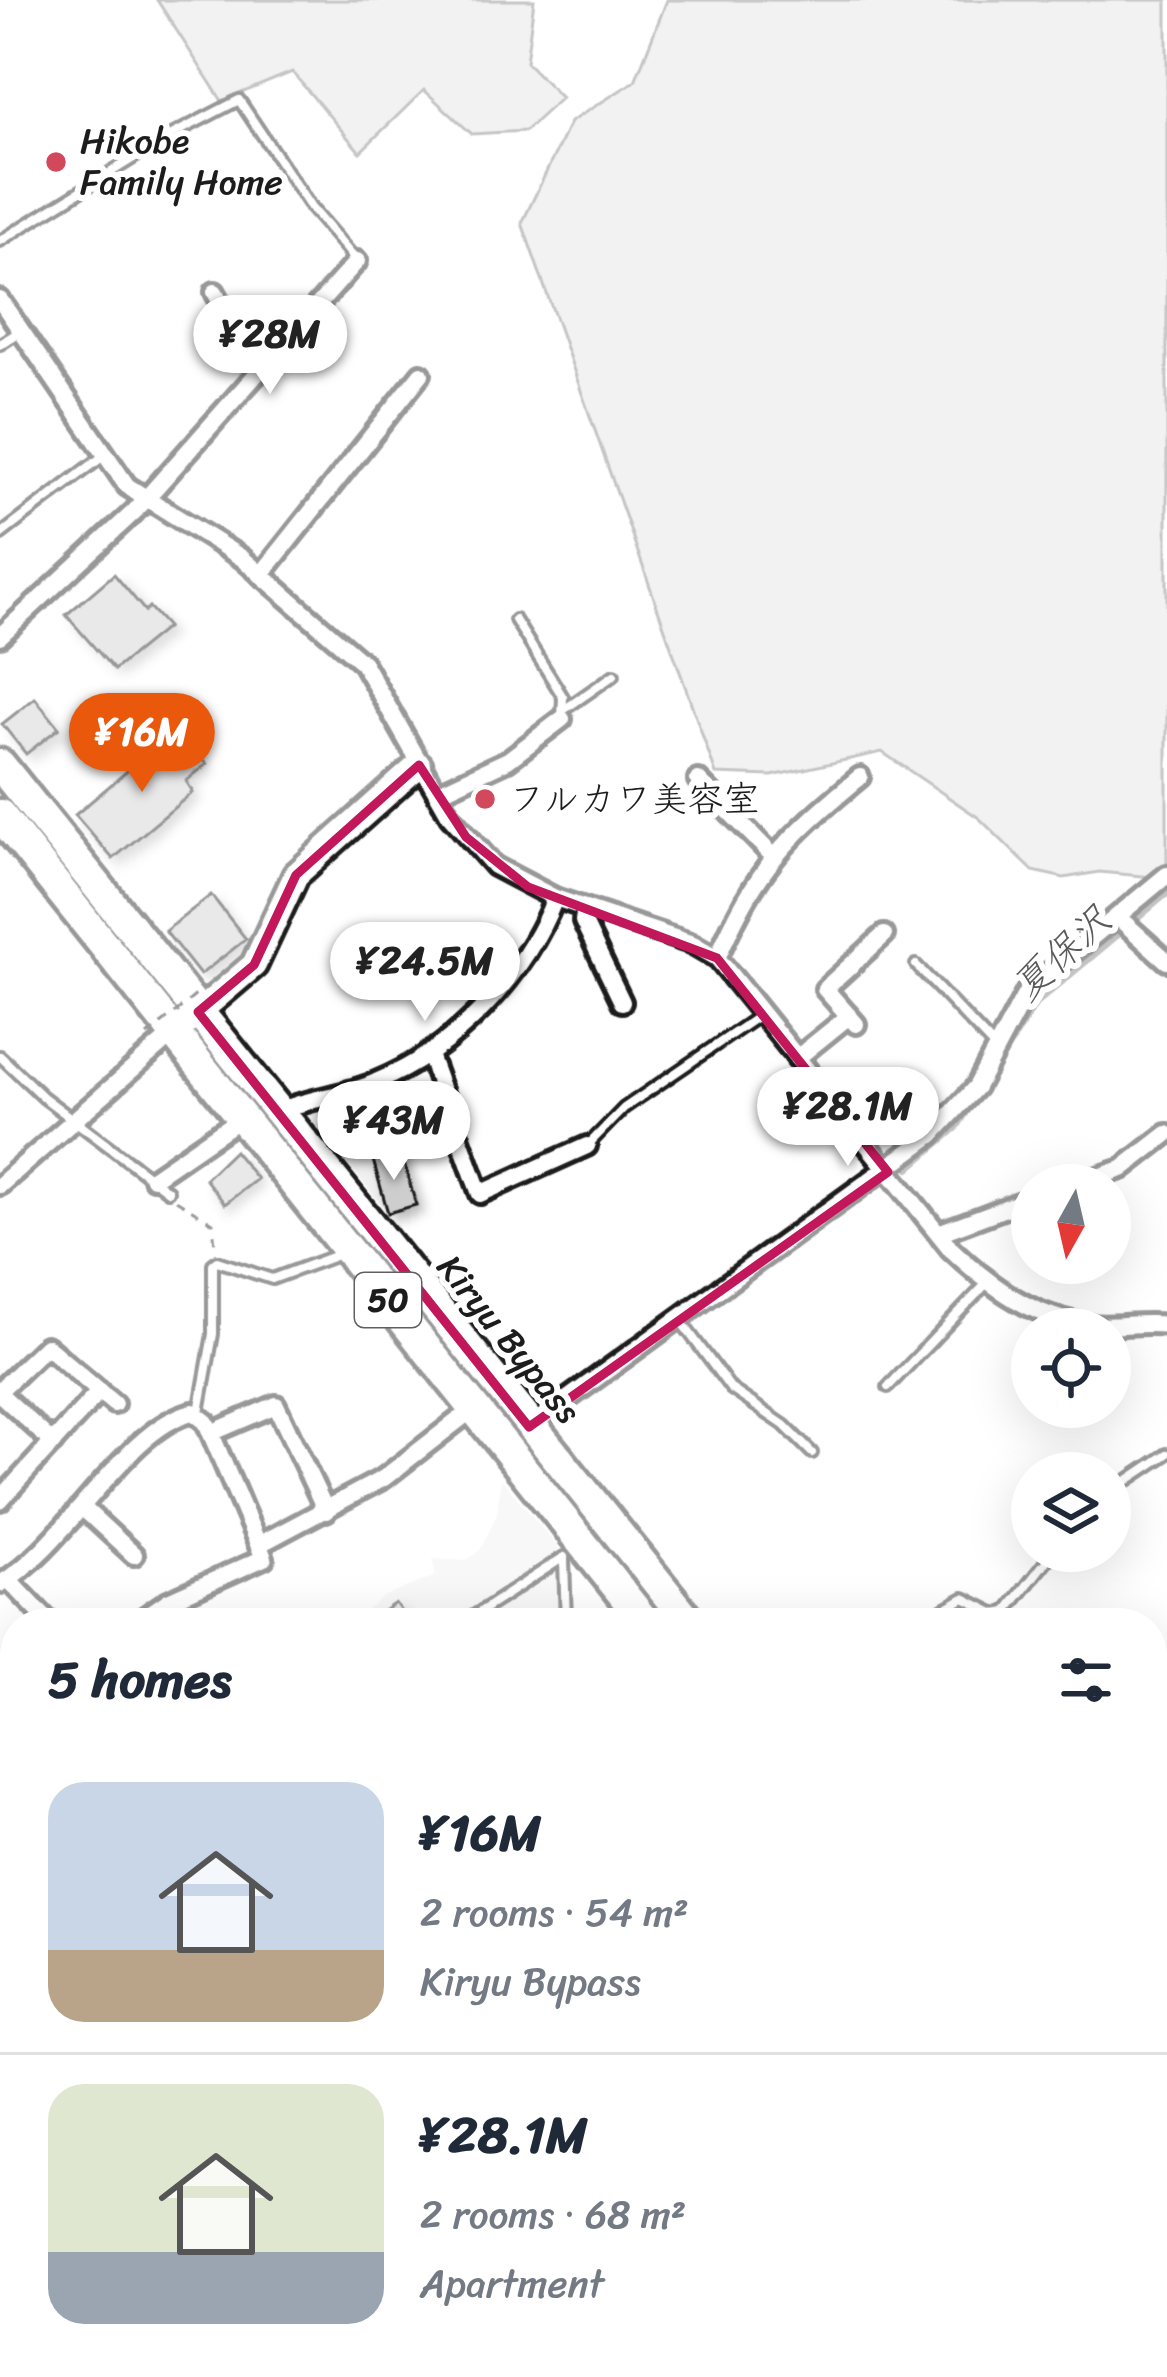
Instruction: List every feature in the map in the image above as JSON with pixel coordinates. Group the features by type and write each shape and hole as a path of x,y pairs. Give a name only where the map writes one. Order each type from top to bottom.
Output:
{"highway":[{"name":"Kiryu Bypass","path":"0,765 182,1016 242,1118 475,1408 517,1436 573,1550 631,1608"},
{"name":"Kiryu Bypass","path":"0,815 182,1016 277,1112 517,1436 676,1608"}],"street":[{"path":"0,637 144,500 357,261"},
{"path":"215,292 233,326 264,364"},
{"path":"0,300 102,457 144,500 203,532 261,574 363,663 437,793 494,866 555,898 693,944 717,958 888,1172 988,1282 1057,1318 1096,1326 1138,1321 1167,1325"},
{"path":"261,574 421,374"},
{"path":"437,793 508,760 563,714"},
{"path":"0,1185 182,1016 254,964 296,875 419,765"},
{"path":"717,958 746,891 794,832 860,777"},
{"path":"698,780 774,857"},
{"path":"517,1436 888,1172 976,1087 1027,991 1120,919 1167,875"},
{"path":"277,1112 376,1082 429,1055 490,1002 545,924 555,898"},
{"path":"585,908 583,921 622,1002"},
{"path":"1120,919 1167,961"},
{"path":"797,1058 852,1020 825,989 884,935"},
{"path":"429,1055 480,1194 587,1146"},
{"path":"153,1178 242,1118"},
{"path":"1128,1164 1161,1139 1167,1161"},
{"path":"941,1232 1011,1206"},
{"path":"53,1443 0,1392 46,1346 114,1404"},
{"path":"0,1500 99,1391"},
{"path":"211,1432 276,1405 326,1511"},
{"path":"262,1543 396,1471 475,1408"},
{"path":"33,1608 4,1582 83,1508 147,1437 182,1414 199,1413 262,1543 264,1558 156,1608"},
{"path":"83,1508 134,1555"}],"lane":[{"path":"0,241 238,100 311,208 357,261"},
{"path":"0,344 20,332"},
{"path":"0,535 102,457"},
{"path":"515,620 563,697 563,714"},
{"path":"563,714 614,675"},
{"path":"916,965 995,1048"},
{"path":"587,1146 624,1108 761,1014"},
{"path":"0,1056 73,1120 168,1191"},
{"path":"199,1413 210,1362 210,1281 217,1261 272,1279 346,1249"},
{"path":"888,1387 988,1282"},
{"path":"680,1320 731,1389 784,1425 812,1453"},
{"path":"1131,1478 1167,1454"},
{"path":"486,1608 573,1550"},
{"path":"567,1608 573,1550"},
{"path":"1009,1608 1037,1572"},
{"path":"946,1608 964,1598 984,1608"}],"path":[{"path":"168,1191 197,1218 213,1223 217,1261"}],"highlighted area":[{"path":"419,765 466,837 528,887 717,958 888,1172 529,1427 198,1012 254,965 296,875"}],"shaded area":[{"path":"157,0 534,0 526,62 561,98 525,131 472,134 424,90 360,152 292,72 222,101"},
{"path":"667,0 1167,0 1167,866 1153,877 1099,872 1064,878 1033,871 979,818 882,752 772,776 716,774 522,223 570,122 635,81"},
{"path":"380,1087 419,1205 389,1214 306,1113"},
{"path":"501,1478 559,1549 561,1608 369,1608 383,1597 435,1576 433,1559 466,1561 480,1550 497,1514"}],"building":[{"path":"114,574 145,611 149,607 167,627 114,670 66,615"},
{"path":"35,698 59,728 26,754 2,724"},
{"path":"177,729 207,764 186,781 193,792 113,859 75,815"},
{"path":"211,895 246,939 200,975 165,931"},
{"path":"234,1151 257,1179 225,1204 205,1179"},
{"path":"401,1152 416,1205 388,1213 373,1160"}],"waterway":[{"name":"夏保沢","path":"995,1069 1036,1004 1167,894"},
{"name":"夏保沢","path":"909,1169 957,1128 978,1095"},
{"path":"13,1596 24,1608"}],"place":[{"name":"Hikobe Family Home","path":"56,162"},
{"name":"フルカワ美容室","path":"485,799"}]}
